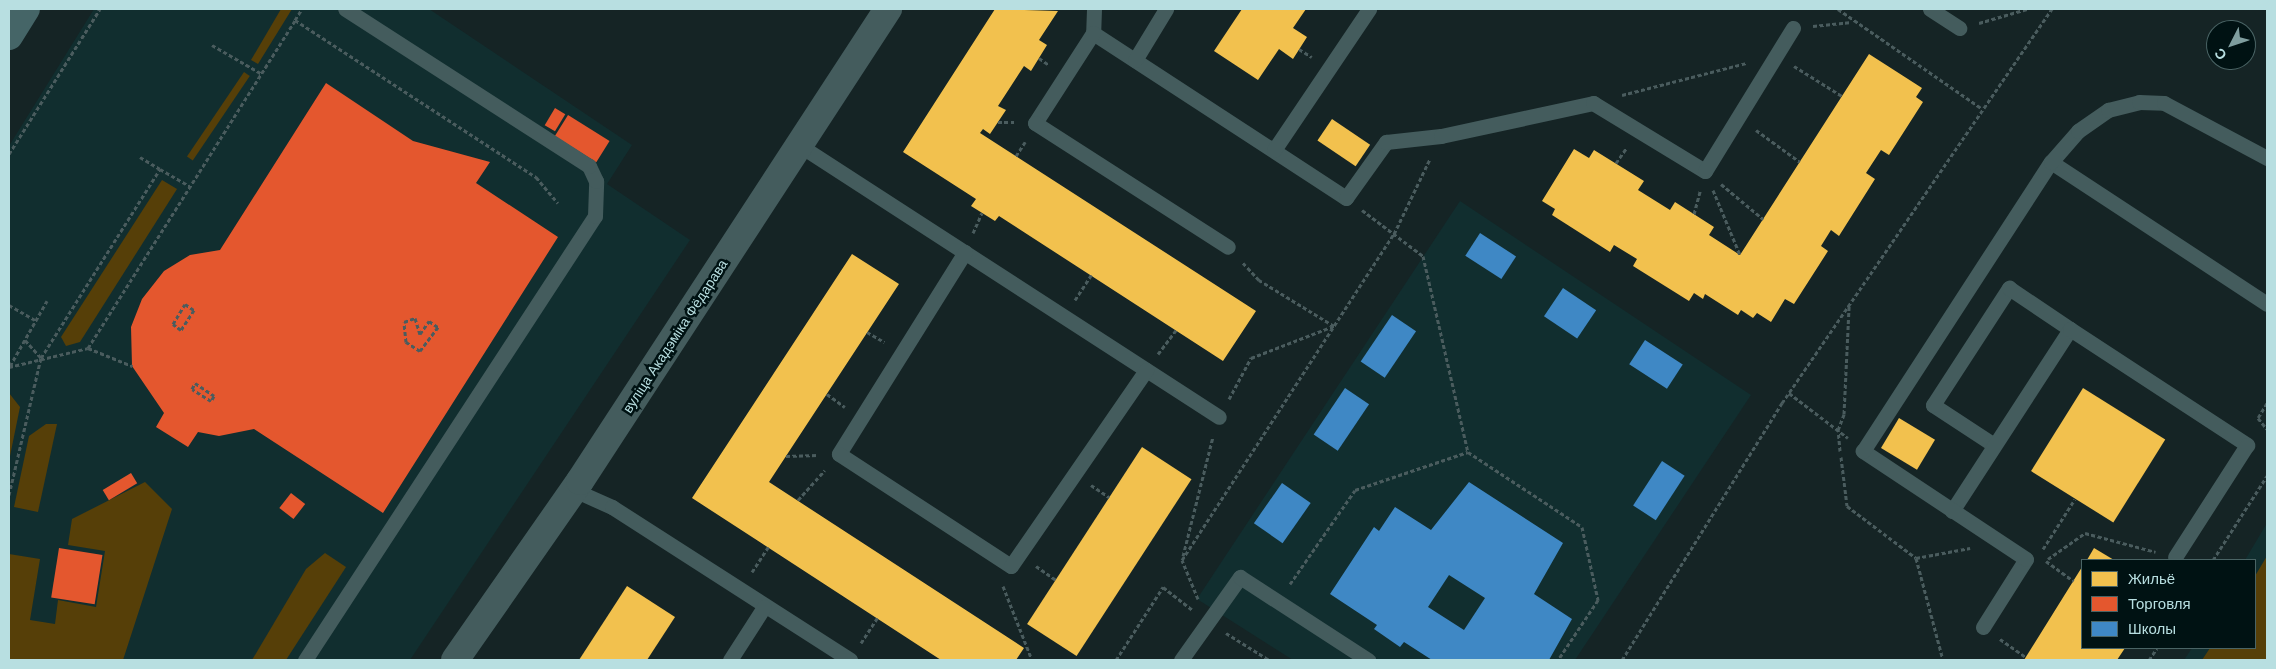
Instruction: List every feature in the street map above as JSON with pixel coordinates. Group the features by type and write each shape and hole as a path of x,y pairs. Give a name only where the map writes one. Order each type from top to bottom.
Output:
{"main road":[{"path":"9,36 26,9"}],"street":[{"name":"вуліца Акадэміка Фёдарава","path":"456,660 574,490 888,9"}],"lane":[{"path":"305,660 595,216 596,181 589,166 345,9"},
{"path":"1094,9 1093,33 1035,123 1228,247"},
{"path":"1134,60 1166,9"},
{"path":"1274,150 1369,9"},
{"path":"1930,9 1959,28"},
{"path":"1093,33 1346,198 1386,142 1441,136 1592,103 1704,171 1793,28"},
{"path":"1983,627 2031,559 2001,543 1863,451 2051,162 2078,131 2108,110 2139,102 2164,103 2267,158"},
{"path":"800,145 1218,417"},
{"path":"2051,162 2267,304"},
{"path":"964,252 838,454 1011,566 1146,370"},
{"path":"1994,445 1933,405 2009,288 2248,446 2175,557"},
{"path":"1952,511 2070,329"},
{"path":"574,490 612,507 764,607 849,660"},
{"path":"1181,660 1206,621 1240,577 1368,660"},
{"path":"730,660 764,607"}],"path":[{"path":"9,154 100,9"},
{"path":"88,348 302,9"},
{"path":"1838,9 1982,108"},
{"path":"1959,28 2027,9"},
{"path":"1622,660 1789,393 1982,108 2052,9"},
{"path":"295,20 536,177 558,203"},
{"path":"212,45 262,74"},
{"path":"1592,103 1776,56 1842,96"},
{"path":"1738,117 1800,162"},
{"path":"1182,560 1394,234 1441,136"},
{"path":"140,157 190,186"},
{"path":"9,495 41,358 160,169"},
{"path":"1704,171 1763,218"},
{"path":"1704,171 1740,255"},
{"path":"1346,198 1423,256 1468,452 1582,527 1598,600 1558,660"},
{"path":"1228,247 1259,280 1334,326"},
{"path":"1065,317 1091,275"},
{"path":"9,367 47,301"},
{"path":"185,304 194,310 185,324 181,330 173,324 185,304"},
{"path":"9,305 35,320"},
{"path":"1849,306 1844,414 1838,430 1847,506 1916,558 1943,660"},
{"path":"416,318 420,334 429,321 438,327 420,351 406,342 404,322 416,318"},
{"path":"1206,621 1182,560 1218,417 1251,358 1334,326"},
{"path":"1146,370 1176,330"},
{"path":"24,340 41,358"},
{"path":"9,367 88,348 132,366"},
{"path":"195,383 214,396 211,401 192,389 195,383"},
{"path":"1789,393 1838,430"},
{"path":"2267,402 2258,418 2267,429"},
{"path":"1278,601 1355,490 1468,452"},
{"path":"786,456 838,454"},
{"path":"798,500 838,454"},
{"path":"2214,559 2267,476"},
{"path":"2031,559 2075,499"},
{"path":"2045,560 2085,533 2175,557"},
{"path":"1916,558 2001,543"},
{"path":"739,590 768,547"},
{"path":"2031,559 2045,560 2074,581"},
{"path":"1011,566 1002,583 1032,660"},
{"path":"1116,660 1163,587 1206,621 1268,660"},
{"path":"849,660 877,618"},
{"path":"1983,627 2026,657"},
{"path":"2149,660 2156,649"}],"shaded area":[{"path":"94,9 429,9 632,145 607,184 690,240 410,660 9,660 9,146"},
{"path":"281,9 292,9 258,64 251,60"},
{"path":"244,72 250,76 193,160 187,157"},
{"path":"162,180 177,189 80,342 66,346 61,337"},
{"path":"1460,201 1751,395 1575,660 1293,660 1197,599"},
{"path":"9,393 20,407 9,461"},
{"path":"46,424 57,424 38,512 14,507 29,436"},
{"path":"145,482 172,509 123,660 9,660 9,554 40,559 30,620 55,624 58,600 96,607 105,551 68,545 72,519"},
{"path":"2267,523 2267,660 2184,660 2191,649 2256,649 2256,559 2246,559"},
{"path":"325,553 346,567 286,660 252,660 306,569"},
{"path":"2267,556 2267,660 2202,660 2209,649 2256,649 2256,574"}],"building: Жильё":[{"path":"995,9 1058,11 1039,40 1047,45 1031,71 1024,66 998,106 1006,110 990,134 983,129 980,133 1256,311 1223,361 999,216 995,221 971,206 976,199 903,152"},
{"path":"1242,9 1306,9 1293,28 1307,37 1293,59 1279,49 1258,80 1214,51"},
{"path":"1869,54 1922,88 1916,97 1923,102 1889,155 1881,150 1866,173 1875,179 1839,236 1831,230 1821,246 1828,251 1794,304 1785,299 1771,322 1757,313 1753,318 1741,310 1738,315 1705,294 1703,299 1694,293 1689,301 1633,266 1637,259 1614,245 1610,252 1552,215 1555,209 1542,201 1574,149 1589,158 1594,150 1644,181 1638,190 1670,210 1675,202 1714,227 1709,235 1740,255"},
{"path":"1332,119 1370,145 1356,166 1317,141"},
{"path":"852,254 899,284 769,482 1024,648 1016,660 941,660 692,498"},
{"path":"2083,388 2165,439 2113,523 2031,471"},
{"path":"1899,418 1935,440 1917,470 1881,448"},
{"path":"1142,447 1191,479 1077,656 1027,624"},
{"path":"2094,548 2112,559 2088,559"},
{"path":"2081,569 2081,649 2124,649 2117,660 2024,660"},
{"path":"627,586 675,617 647,660 579,660"}],"building: Торговля":[{"path":"326,83 413,141 490,162 476,183 558,237 383,513 254,429 219,436 198,432 188,447 156,427 164,413 132,366 131,327 142,299 164,271 190,255 220,250"},
{"path":"555,108 565,114 555,131 545,125"},
{"path":"568,115 610,141 596,162 555,136"},
{"path":"131,473 137,483 109,500 103,490"},
{"path":"291,493 305,504 293,519 279,508"},
{"path":"59,548 102,555 95,604 51,597"}],"building: Школы":[{"path":"1480,233 1516,256 1501,279 1465,256"},
{"path":"1563,288 1596,310 1577,339 1544,316"},
{"path":"1392,315 1416,331 1385,378 1361,361"},
{"path":"1645,340 1683,365 1667,389 1629,364"},
{"path":"1345,388 1369,404 1338,451 1314,434"},
{"path":"1662,461 1685,476 1656,520 1633,505"},
{"path":"1469,482 1563,543 1534,594 1572,619 1549,660 1432,660 1404,642 1400,647 1374,629 1377,625 1330,594 1374,527 1379,531 1395,507 1431,530","holes":["1449,575 1485,598 1464,630 1428,607"]},
{"path":"1282,483 1311,503 1283,543 1254,523"}]}
